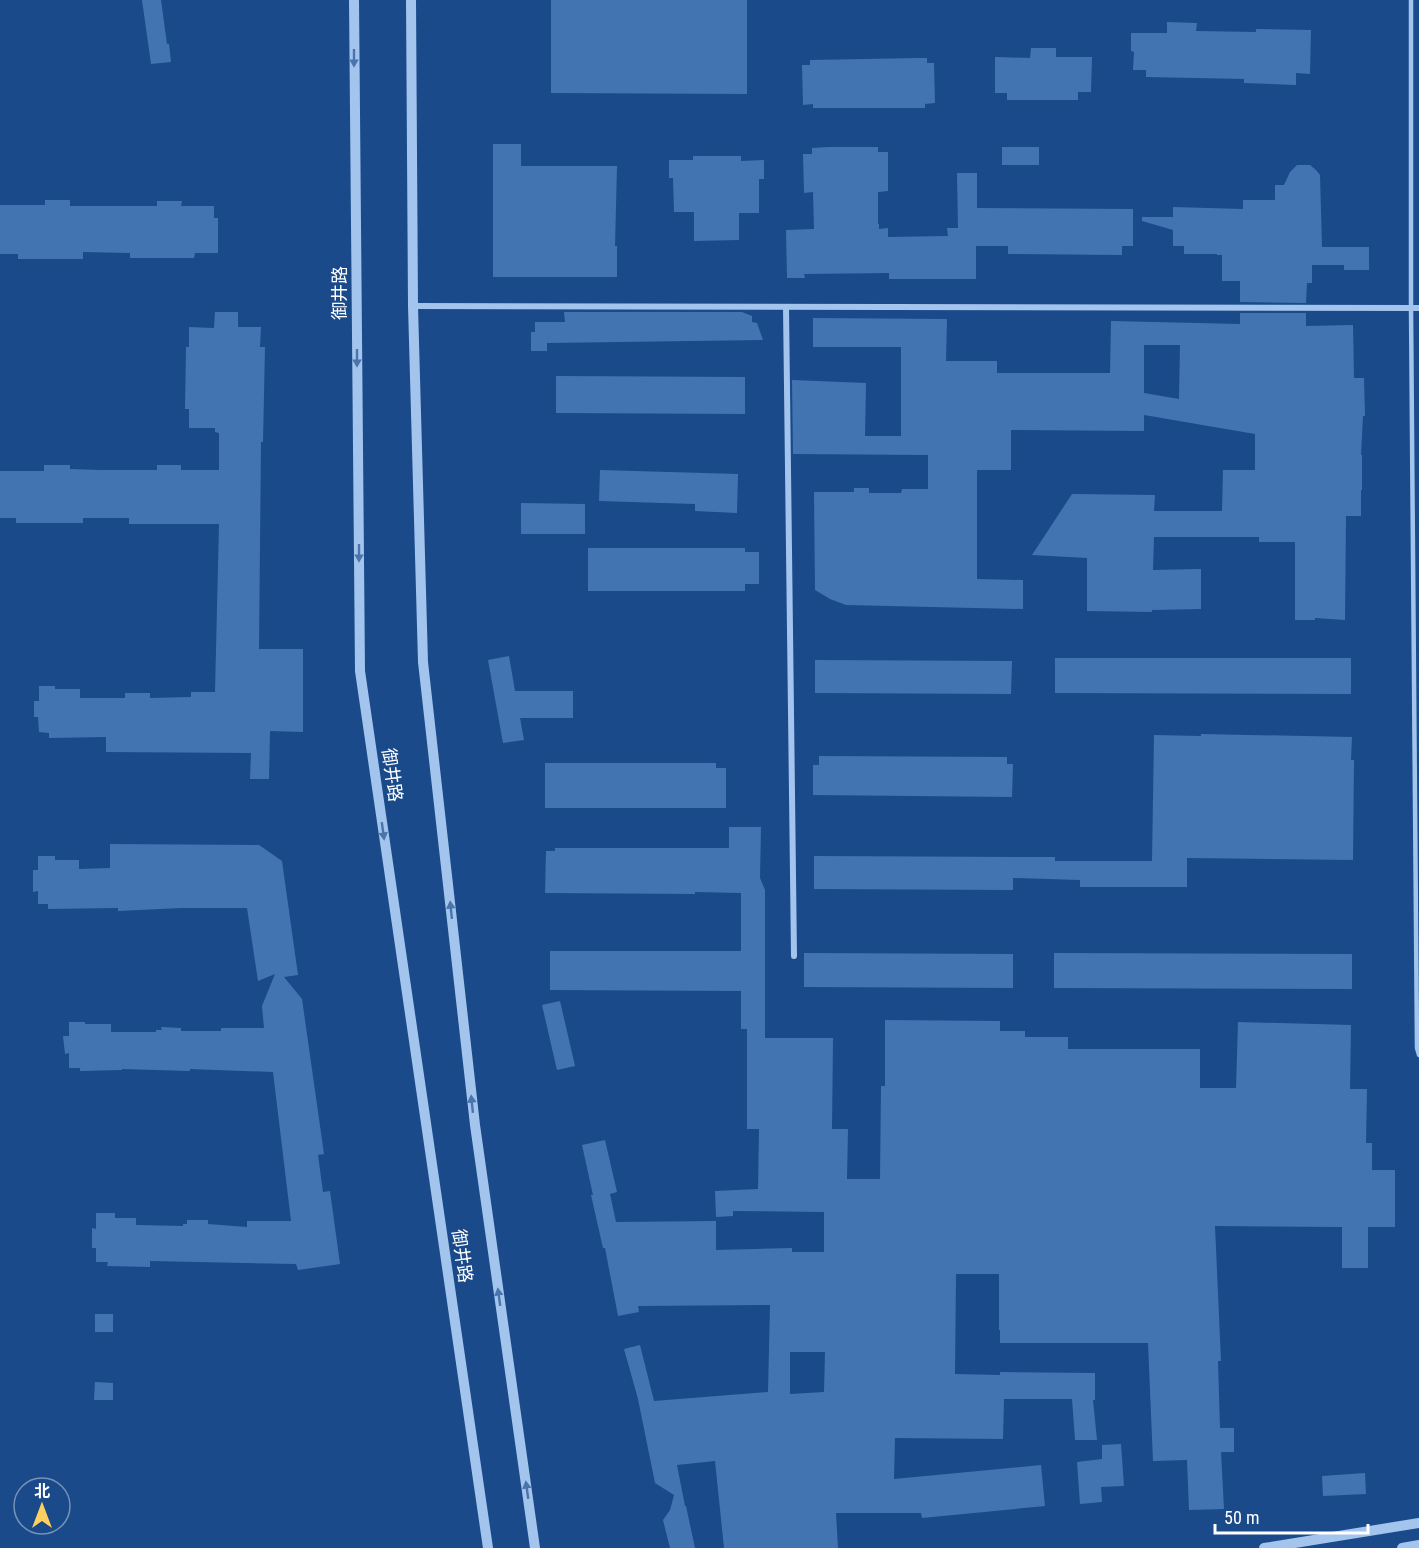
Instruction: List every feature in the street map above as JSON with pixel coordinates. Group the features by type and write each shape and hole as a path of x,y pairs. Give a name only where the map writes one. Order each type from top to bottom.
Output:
{"street":[{"name":"御井路","path":"354,0 360,671 488,1548"},
{"name":"御井路","path":"411,0 412,306 423,662 475,1125 536,1548"},
{"path":"412,306 1419,308"},
{"path":"786,307 794,956"},
{"path":"1264,1548 1419,1523"},
{"path":"1402,1548 1419,1545"}],"lane":[{"path":"1411,0 1411,308 1417,1048 1419,1055"}],"building":[{"path":"142,0 161,0 171,62 151,64"},
{"path":"551,0 747,0 747,94 551,93"},
{"path":"1167,22 1197,23 1196,31 1311,30 1310,74 1296,73 1296,85 1244,83 1244,79 1146,77 1146,70 1133,70 1134,52 1131,51 1131,33 1167,33"},
{"path":"1031,48 1056,48 1056,57 1092,57 1091,92 1078,92 1078,100 1007,100 1007,93 995,93 995,57 1030,58"},
{"path":"927,58 927,63 934,63 935,103 925,104 925,108 813,108 813,104 803,105 802,65 810,65 810,60"},
{"path":"493,144 521,144 521,166 617,166 615,246 617,246 617,277 493,277"},
{"path":"878,147 878,152 888,152 888,191 878,192 878,224 879,229 888,228 888,237 948,236 947,228 958,228 957,173 977,173 977,208 1133,209 1133,246 1122,246 1122,255 1008,254 1008,246 976,246 976,279 889,279 889,273 804,274 805,278 787,278 786,230 814,229 813,192 804,193 803,154 812,154 812,148"},
{"path":"1002,147 1039,147 1039,165 1002,165"},
{"path":"693,156 741,156 741,161 764,160 764,179 759,179 759,213 739,213 739,240 694,241 694,212 674,212 673,178 669,178 669,160 693,160"},
{"path":"1297,165 1310,165 1320,175 1322,247 1369,247 1369,270 1344,270 1344,265 1312,265 1312,283 1307,283 1306,303 1240,302 1240,281 1222,281 1222,255 1184,254 1184,246 1173,246 1173,230 1142,221 1142,217 1173,217 1173,207 1243,209 1243,200 1275,200 1275,185 1284,185 1290,172"},
{"path":"45,200 70,200 70,206 157,206 157,201 182,201 181,206 214,206 214,218 218,218 218,253 195,253 194,258 130,258 130,253 83,252 83,259 18,259 18,254 0,254 0,205 45,205"},
{"path":"215,312 238,312 238,327 261,327 260,347 265,347 263,442 261,442 259,649 303,649 303,732 270,731 269,779 250,779 251,753 106,752 106,737 49,738 49,733 39,732 38,717 34,717 34,701 39,701 39,686 55,686 55,689 80,689 80,698 125,698 125,693 150,693 150,698 191,697 191,692 215,692 219,524 129,524 129,518 83,518 83,523 16,523 16,518 0,518 0,471 44,471 44,465 70,465 70,469 157,470 157,465 181,465 181,470 219,470 219,433 215,432 215,428 189,428 189,409 185,409 186,347 189,347 189,327 214,328"},
{"path":"564,312 742,312 752,316 752,322 757,323 763,340 547,343 547,351 531,351 531,332 535,332 535,322 565,322"},
{"path":"1240,313 1306,313 1306,326 1353,325 1354,378 1364,378 1365,416 1363,416 1361,455 1361,516 1346,516 1345,620 1315,618 1315,620 1295,620 1295,542 1259,542 1259,537 1154,537 1153,570 1201,569 1201,609 1152,610 1152,612 1087,611 1087,558 1032,555 1072,494 1155,495 1154,511 1222,511 1223,470 1255,470 1255,434 1144,415 1144,431 1011,430 1011,470 977,470 977,579 1023,580 1023,609 846,605 815,590 814,492 854,492 854,488 869,488 869,493 901,493 902,489 928,489 928,455 793,454 792,380 866,383 865,436 901,436 901,347 813,347 813,318 947,319 946,361 997,361 997,373 1110,373 1111,321 1240,324","holes":["1144,345 1180,345 1179,399 1144,393"]},
{"path":"556,376 745,377 745,414 556,413"},
{"path":"600,470 738,474 737,513 695,511 695,504 599,501"},
{"path":"521,503 585,504 585,534 521,534"},
{"path":"588,548 745,548 745,552 759,552 759,584 745,584 745,591 588,591"},
{"path":"509,656 515,691 573,691 573,718 520,718 524,740 503,743 488,660"},
{"path":"1055,658 1351,658 1351,694 1055,693"},
{"path":"815,660 1012,661 1011,694 815,693"},
{"path":"1201,734 1352,737 1351,760 1354,760 1353,860 1187,858 1187,887 1080,887 1080,880 1013,878 1013,890 814,889 814,856 1055,857 1055,861 1152,861 1154,735 1201,736"},
{"path":"819,756 1007,757 1007,764 1013,764 1012,797 813,795 813,765 819,765"},
{"path":"545,763 716,763 716,768 726,768 726,808 545,808"},
{"path":"729,827 761,827 760,878 765,890 765,1038 833,1038 832,1129 848,1129 847,1179 880,1179 881,1086 885,1086 885,1020 1000,1021 1000,1031 1025,1031 1025,1037 1068,1037 1068,1049 1200,1049 1200,1088 1236,1088 1238,1022 1351,1025 1350,1089 1367,1089 1366,1143 1372,1143 1372,1170 1395,1170 1395,1227 1368,1227 1368,1268 1342,1268 1342,1227 1215,1226 1221,1361 1218,1361 1220,1428 1234,1428 1234,1452 1221,1452 1224,1509 1189,1510 1187,1460 1153,1461 1148,1343 1000,1343 999,1274 956,1274 955,1374 1095,1373 1095,1400 1093,1400 1097,1440 1075,1440 1072,1399 1004,1399 1003,1439 895,1438 894,1479 1041,1465 1045,1506 922,1518 921,1513 836,1513 838,1548 724,1548 715,1461 677,1465 695,1548 670,1548 663,1520 670,1510 674,1495 655,1483 638,1399 624,1349 640,1345 654,1401 768,1392 770,1305 638,1306 639,1312 618,1316 582,1145 605,1140 617,1192 610,1194 616,1222 716,1221 716,1250 792,1248 792,1252 824,1252 824,1212 733,1211 733,1216 716,1217 715,1191 758,1189 759,1129 747,1129 747,1029 741,1029 741,991 550,990 550,951 741,951 741,893 545,893 546,851 555,851 555,848 729,848","holes":["790,1352 825,1352 824,1392 790,1394"]},
{"path":"110,844 259,845 282,861 298,975 284,977 302,999 324,1154 318,1155 323,1192 330,1191 340,1264 298,1270 296,1264 150,1261 150,1267 107,1266 108,1262 96,1262 96,1248 92,1248 92,1228 96,1229 96,1213 115,1213 115,1218 136,1218 136,1225 183,1226 187,1224 187,1220 208,1220 208,1224 247,1227 247,1221 291,1221 273,1072 190,1069 190,1071 122,1069 80,1071 80,1068 69,1068 69,1053 65,1054 63,1036 69,1036 69,1022 111,1024 111,1032 156,1032 156,1030 162,1030 161,1027 181,1028 181,1031 264,1028 262,1006 275,974 258,981 247,908 118,911 118,908 48,909 48,904 38,904 38,891 33,892 33,870 38,870 38,856 55,856 55,860 79,860 79,869 110,868"},
{"path":"804,953 1013,954 1013,988 804,987"},
{"path":"1054,953 1352,954 1352,989 1054,988"},
{"path":"560,1001 575,1066 557,1070 542,1005"},
{"path":"95,1314 113,1314 113,1332 95,1332"},
{"path":"95,1382 113,1383 113,1400 94,1400"},
{"path":"1121,1444 1124,1486 1101,1487 1102,1502 1080,1504 1077,1462 1102,1459 1102,1445"},
{"path":"1365,1473 1366,1494 1323,1496 1322,1476"}]}
